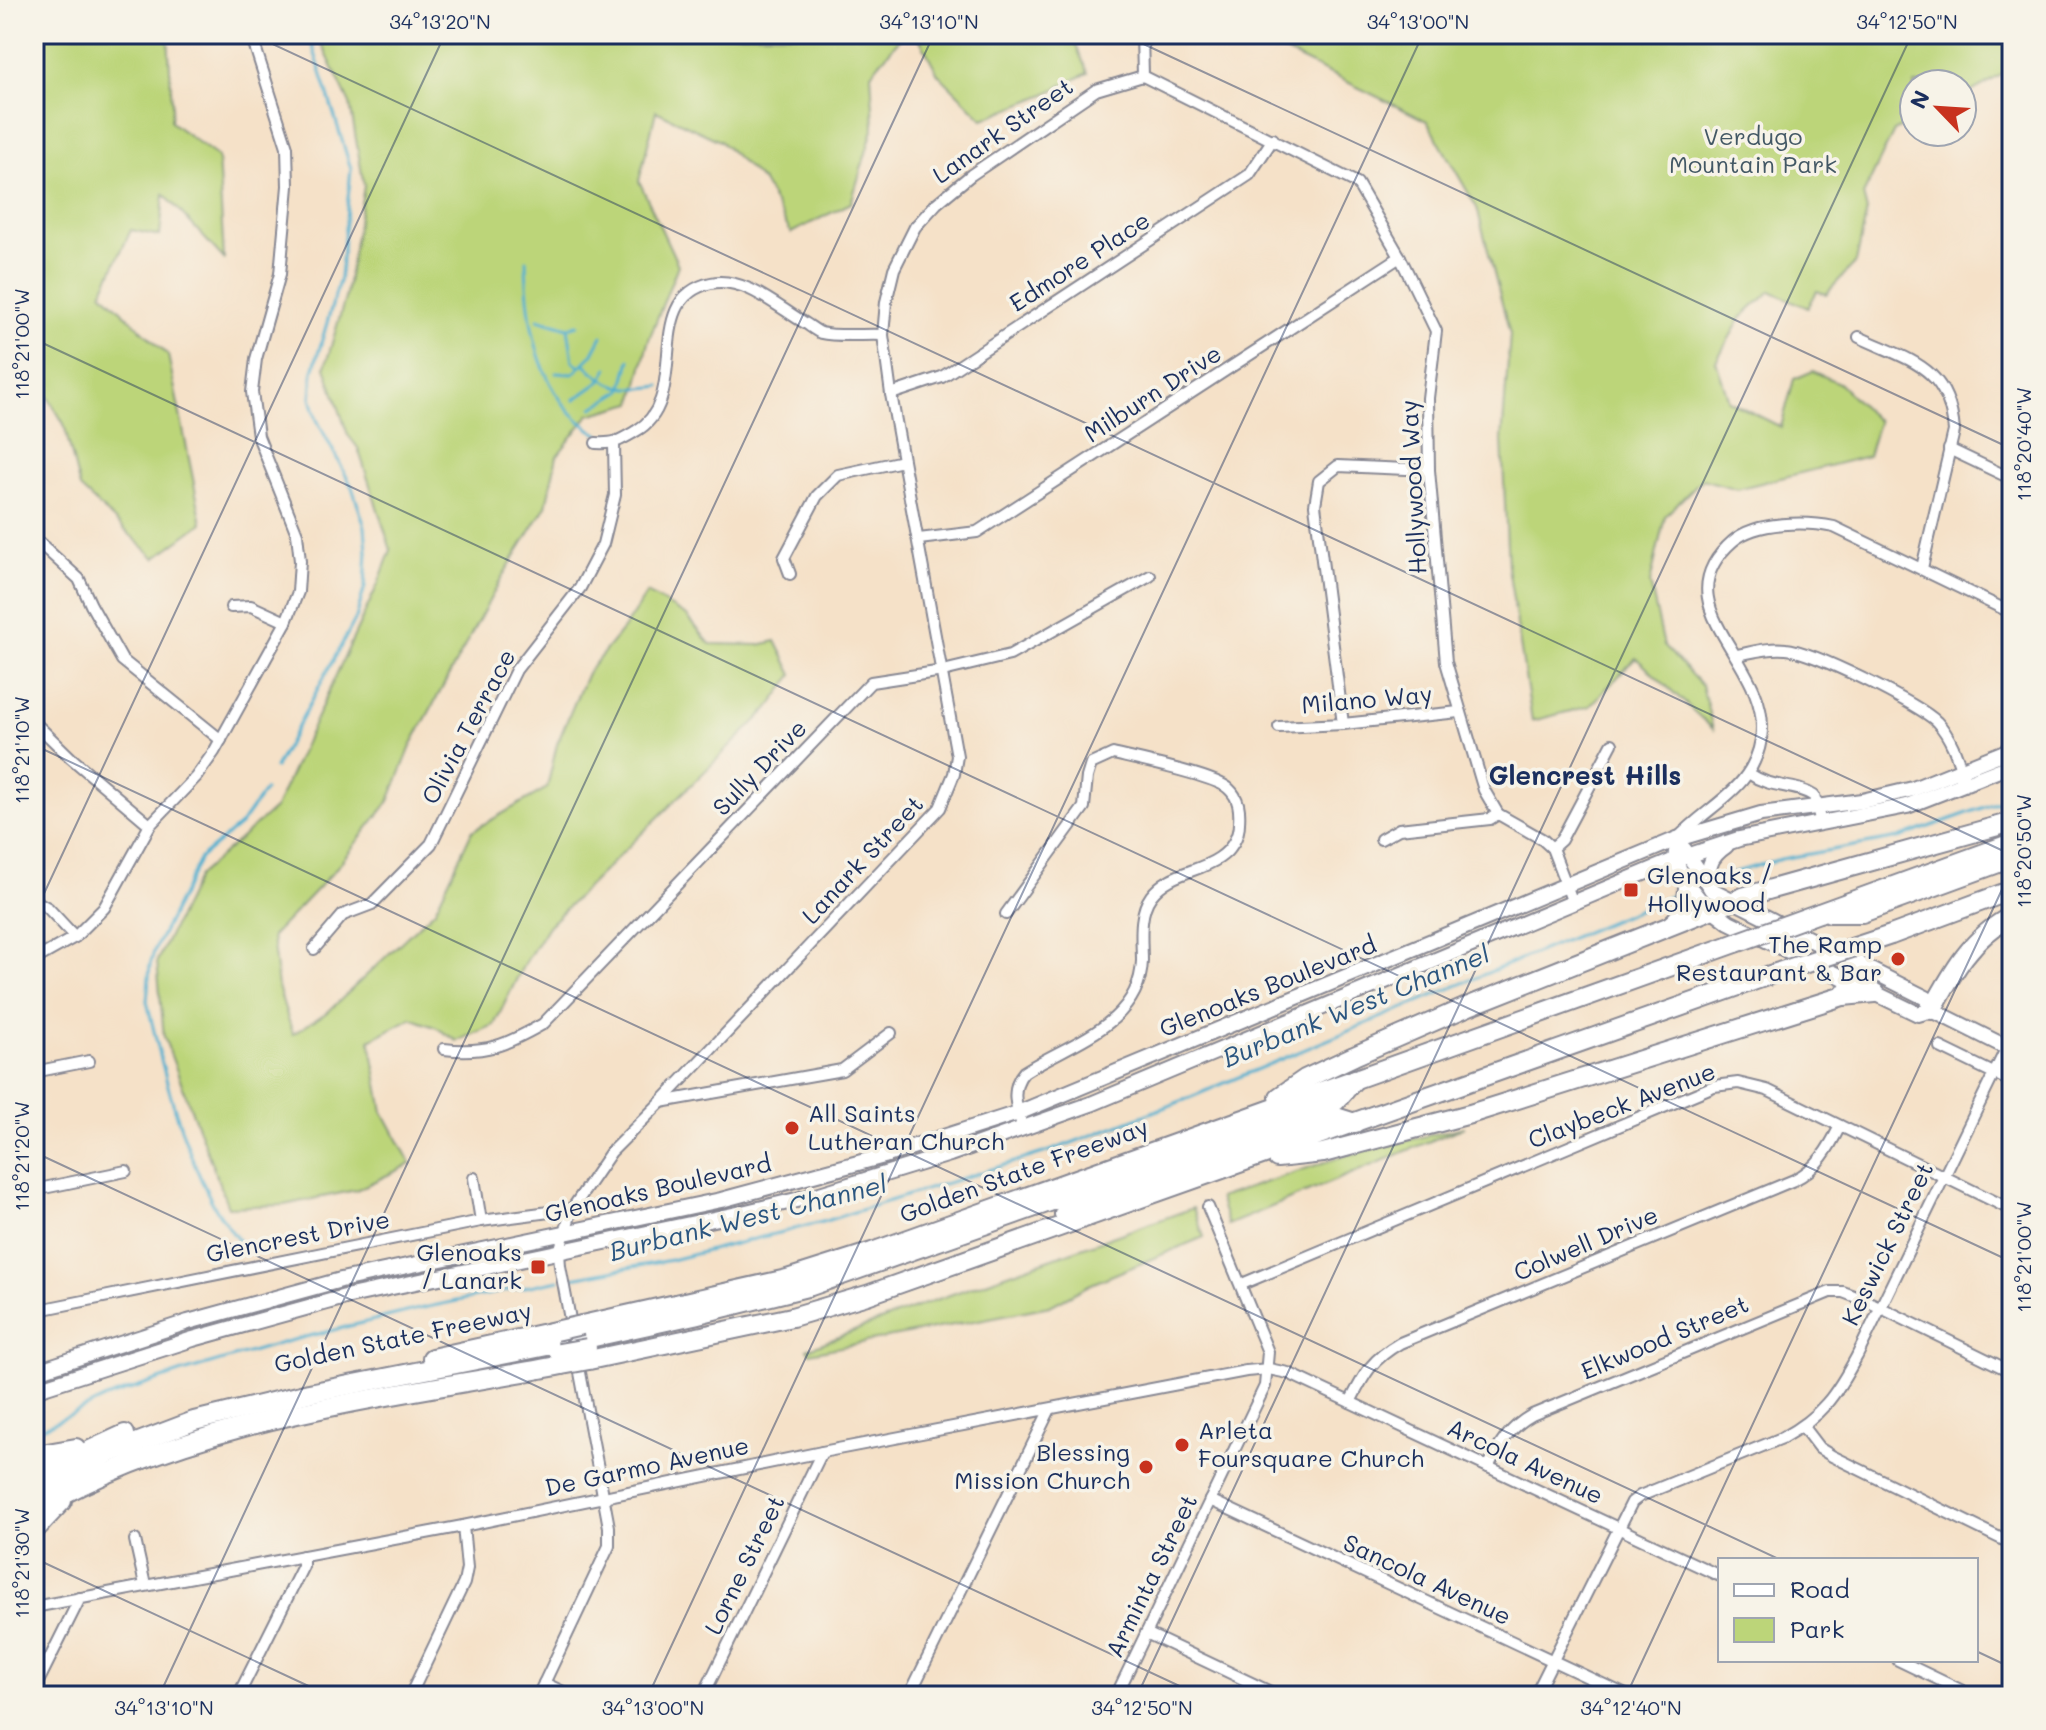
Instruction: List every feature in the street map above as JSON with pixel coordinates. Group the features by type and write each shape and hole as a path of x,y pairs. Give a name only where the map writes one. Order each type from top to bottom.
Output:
{"highway":[{"path":"1253,1113 1305,1079 1368,1050 1469,1006 1713,909 2012,822"},
{"name":"Golden State Freeway","path":"34,1510 156,1453 223,1431 586,1343 872,1252 1253,1113 1819,913 1870,902 2012,843"},
{"path":"1870,902 2012,858"},
{"name":"Golden State Freeway","path":"34,1476 102,1443 170,1417 231,1399 586,1343 777,1321 867,1295 2012,890"},
{"path":"1932,1010 1956,966 1974,944 2012,916"},
{"path":"1848,989 1854,961"},
{"path":"1250,1161 1323,1153 1470,1114 1848,989 1875,993"},
{"path":"586,1343 843,1275 1336,1101 1356,1077"},
{"path":"586,1343 721,1322 839,1291 1034,1225 1333,1116 1355,1123"},
{"path":"34,1491 110,1453 194,1421 309,1393 558,1348"},
{"path":"34,1499 121,1456 216,1423 558,1348"},
{"path":"34,1459 47,1453 102,1443"},
{"path":"34,1531 72,1490"}],"main road":[{"path":"1964,777 2012,749"},
{"path":"1964,777 2012,765"},
{"name":"Glenoaks Boulevard","path":"34,1372 188,1322 341,1280 721,1200 884,1156 1018,1113 1677,839 1761,814 1862,801 1964,777"},
{"name":"Glenoaks Boulevard","path":"34,1390 193,1339 345,1297 560,1259 813,1196 1023,1129 1105,1098 1682,858 1739,839 1907,806 1964,777"},
{"path":"1662,929 1681,914 1686,901 1686,883 1677,839"},
{"path":"1712,890 1708,868 1711,860 1718,851 1739,839"},
{"path":"1682,858 1712,890 1926,998 1932,1010 2009,1048"},
{"path":"1686,883 1699,899 1729,922 1848,989"},
{"path":"1375,966 1382,982"},
{"path":"1875,993 1918,1014 1932,1010"}],"street":[{"path":"34,960 75,937 104,908 150,825 196,777 221,740 286,622 298,592 300,561 297,534 258,436 252,392 256,359 280,274 288,186 287,147 251,34"},
{"path":"1142,34 1143,76"},
{"name":"Hollywood Way","path":"1143,76 1357,183 1400,257 1436,331 1428,398 1429,470 1446,662 1484,790 1498,814"},
{"name":"Lanark Street","path":"538,1696 609,1546 609,1527 560,1259 564,1232 572,1209 611,1152 940,808 948,793 957,756 883,335 886,302 894,269 915,227 937,203 971,175 1096,90 1143,76"},
{"name":"Edmore Place","path":"891,394 942,377 1249,175 1273,139"},
{"name":"Milburn Drive","path":"919,539 977,532 1400,257"},
{"path":"596,443 614,444 641,428 660,408 671,323 682,301 704,285 725,281 741,285 821,333 883,335"},
{"path":"1859,337 1935,375 1945,392 1954,422 1922,568"},
{"name":"Olivia Terrace","path":"314,949 343,915 372,904 431,844 516,670 580,588 603,544 615,495 614,444"},
{"path":"1949,449 2012,479"},
{"path":"790,574 784,558 817,496 838,475 903,461"},
{"path":"1343,724 1315,505 1319,481 1338,466 1429,470"},
{"path":"1677,839 1750,774 1761,742 1762,711 1756,689 1710,611 1706,589 1710,571 1721,551 1738,536 1763,528 1816,523 1855,535 2012,613"},
{"path":"34,538 79,579 122,660 221,740"},
{"name":"Sully Drive","path":"444,1049 471,1052 510,1043 543,1024 871,682 943,671 1010,655 1150,576"},
{"path":"231,607 251,606 286,622"},
{"path":"1737,655 1786,649 1810,654 1837,666 1928,715 1947,735 1964,777"},
{"name":"Milano Way","path":"1279,727 1459,712"},
{"path":"34,722 150,825"},
{"path":"1552,848 1561,840 1612,744"},
{"path":"1006,914 1084,807 1091,764 1100,758 1113,754 1153,763 1228,787 1239,803 1239,827 1232,848 1217,860 1165,882 1153,894 1144,911 1141,970 1132,999 1110,1023 1024,1072 1016,1085 1018,1113 1023,1129"},
{"path":"1750,774 1776,786 1805,790 1814,796 1821,823"},
{"path":"1381,839 1399,829 1490,819 1498,814 1552,848 1573,903"},
{"path":"34,900 48,908 75,937"},
{"path":"661,1102 842,1070 891,1033"},
{"path":"1940,1047 2012,1082"},
{"name":"Keswick Street","path":"1535,1696 1626,1510 1640,1496 1782,1438 1803,1427 1830,1402 1857,1356 2009,1048"},
{"path":"34,1072 89,1061"},
{"name":"Claybeck Avenue","path":"1242,1284 1714,1086 1738,1083 1767,1090 2012,1210"},
{"name":"Colwell Drive","path":"1350,1402 1371,1364 1379,1355 1400,1343 1805,1174 1827,1151 1840,1126"},
{"path":"34,1190 126,1171"},
{"path":"474,1178 481,1221"},
{"path":"1208,1207 1268,1352 1269,1369"},
{"name":"Glencrest Drive","path":"34,1311 481,1221 572,1209"},
{"name":"Elkwood Street","path":"1488,1467 1502,1439 1516,1424 1532,1415 1830,1292 1843,1292 1879,1307 2012,1372"},
{"name":"Arcola Avenue","path":"1269,1369 1288,1373 1718,1575"},
{"name":"De Garmo Avenue","path":"35,1607 463,1526 822,1452 1269,1369"},
{"name":"Arminta Street","path":"1116,1696 1265,1386 1269,1369"},
{"path":"909,1696 1050,1409"},
{"path":"1803,1427 1819,1448 1832,1456 2012,1544"},
{"name":"Lorne Street","path":"703,1696 822,1452"},
{"name":"Sancola Avenue","path":"1210,1500 1628,1696"},
{"path":"410,1696 464,1583 467,1568 463,1526"},
{"path":"135,1540 145,1585"},
{"path":"238,1696 300,1574 303,1556"},
{"path":"34,1595 35,1607"},
{"path":"34,1690 80,1598"},
{"path":"1146,1633 1279,1696"},
{"path":"1902,1662 1973,1696"},
{"path":"544,1683 572,1696"}],"green space":[{"path":"34,34 168,34 171,122 218,157 224,259 164,194 160,236 131,230 102,292 168,355 202,523 155,558 80,488 64,424 34,373"},
{"path":"317,34 904,34 871,73 874,126 851,203 791,233 763,182 720,141 656,111 639,181 678,265 648,342 633,403 589,415 557,456 546,506 502,577 412,744 389,801 333,872 272,936 278,987 293,1034 329,1011 435,910 472,831 547,788 557,744 587,673 647,593 687,616 710,644 759,645 776,641 793,675 768,709 548,926 522,968 494,1025 457,1041 437,1028 411,1018 370,1040 383,1112 411,1164 356,1190 284,1205 228,1207 164,1037 157,961 198,876 275,808 391,550 358,448 348,435 325,367 346,295 364,186 350,104"},
{"path":"917,34 1071,34 1088,73 983,119 938,74"},
{"name":"Verdugo Mountain Park","path":"1249,34 2012,34 2012,69 1978,88 1978,68 1898,68 1898,129 1894,131 1863,195 1867,211 1856,262 1826,294 1817,291 1808,308 1771,291 1741,318 1716,361 1729,401 1781,427 1794,379 1813,371 1839,383 1878,422 1868,456 1737,489 1702,479 1665,516 1650,583 1664,646 1702,686 1713,729 1636,658 1590,706 1532,721 1508,567 1502,440 1510,334 1477,208 1427,121"},
{"path":"1464,1127 1228,1225 1219,1198 1346,1155"},
{"path":"1193,1208 1204,1237 1089,1285 1050,1306 810,1353 807,1349 930,1302"}],"waterway":[{"path":"275,768 356,618 365,586 367,551 365,527 352,487 317,420 311,398 313,371 340,278 351,169 309,34"},
{"path":"526,260 529,310 540,359 562,402 579,420 600,435"},
{"path":"538,319 568,328 578,325"},
{"path":"568,328 573,361 580,367"},
{"path":"556,373 573,374 592,355 602,336"},
{"path":"593,408 622,390 630,360"},
{"path":"585,364 602,379 619,386 660,386"},
{"path":"574,400 601,381 608,368"},
{"path":"244,1248 212,1202 190,1153 166,1078 147,1001 154,951 200,858 241,824 265,790"},
{"name":"Burbank West Channel","path":"1715,878 1781,859 1899,838 2012,797"},
{"name":"Burbank West Channel","path":"567,1279 671,1260 822,1222 1053,1150 1184,1100 1676,894"},
{"name":"Burbank West Channel","path":"34,1432 106,1398 285,1342 423,1308 559,1280"}],"place":[{"name":"Glenoaks / Hollywood","path":"1631,890"},
{"name":"The Ramp Restaurant & Bar","path":"1898,959"},
{"name":"All Saints Lutheran Church","path":"792,1128"},
{"name":"Glenoaks / Lanark","path":"538,1267"},
{"name":"Arleta Foursquare Church","path":"1182,1445"},
{"name":"Blessing Mission Church","path":"1146,1467"}],"district":[{"name":"Glencrest Hills","path":"1585,776"}]}
